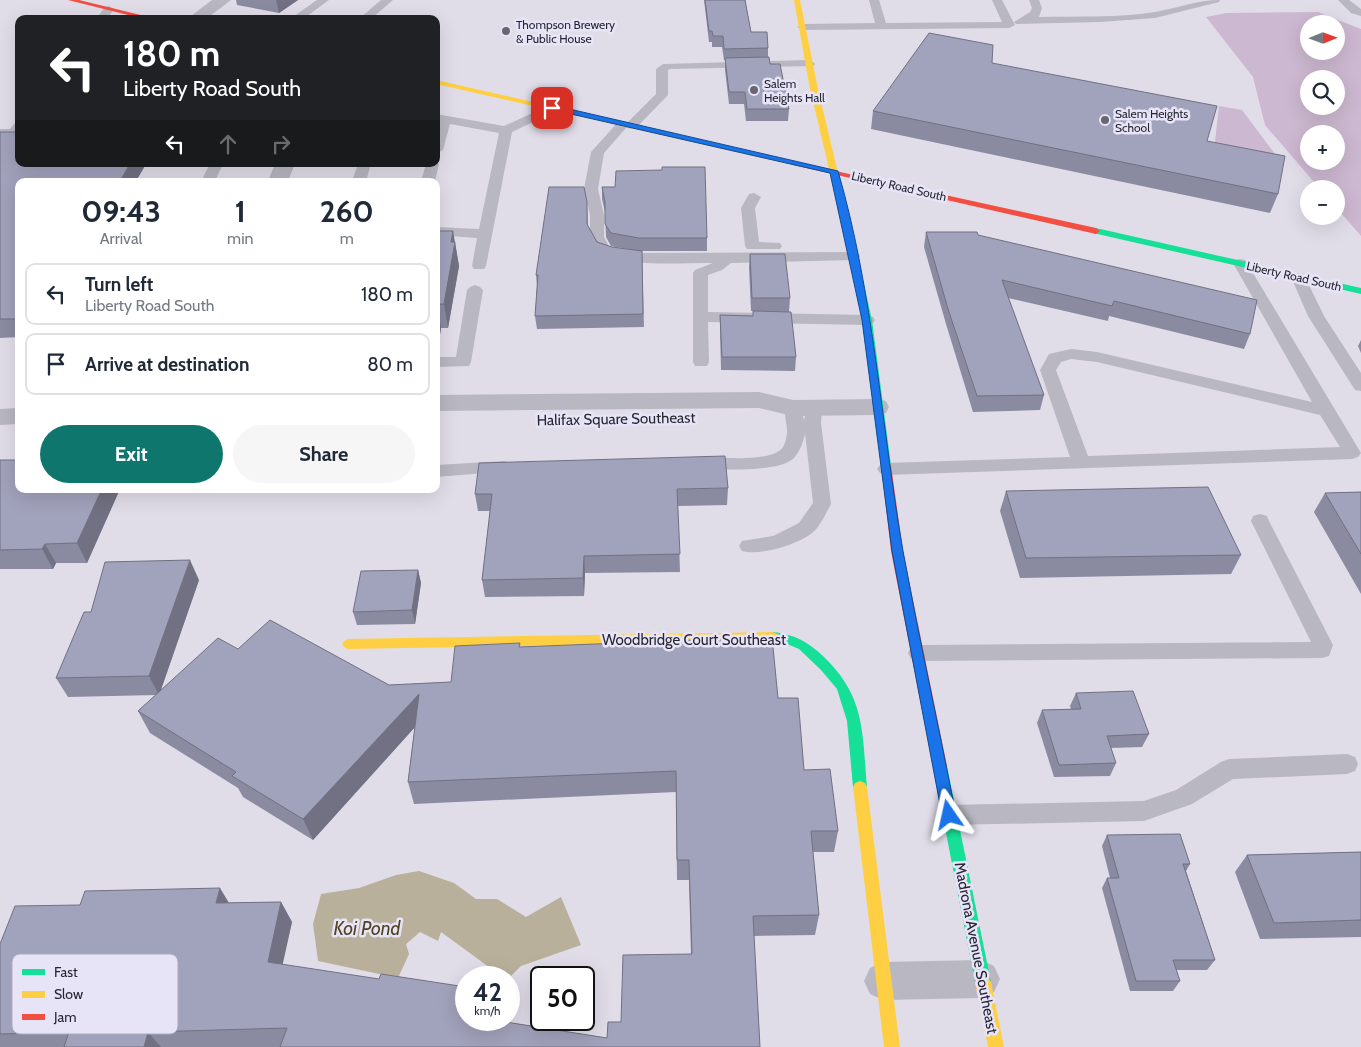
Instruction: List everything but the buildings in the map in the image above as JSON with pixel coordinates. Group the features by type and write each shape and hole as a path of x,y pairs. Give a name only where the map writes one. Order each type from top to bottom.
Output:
{"main road":[{"path":"71,0 138,15"},
{"name":"Madrona Avenue Southeast","path":"797,0 809,64 866,320 897,551 996,1047"},
{"name":"Liberty Road South","path":"440,83 1361,291"},
{"name":"Woodbridge Court Southeast","path":"348,644 762,637 787,638 802,643 835,676 843,688 851,708 892,1047"}],"street":[{"path":"201,15 223,0"},
{"name":"Halifax Square Southeast","path":"440,403 759,400 804,408 877,407"},
{"name":"Halifax Square Southeast","path":"440,420 761,417 804,408"},
{"path":"0,417 15,416"},
{"path":"883,981 981,979"}],"lane":[{"path":"301,15 324,0"},
{"path":"369,15 388,0"},
{"path":"874,0 882,26"},
{"path":"998,0 1009,24"},
{"path":"1026,20 1035,14 1037,8 1034,0"},
{"path":"803,27 1009,24 1026,20 1119,18 1155,15 1215,0"},
{"path":"1343,0 1355,11 1361,13"},
{"path":"104,15 109,8"},
{"path":"809,64 667,66 662,69 662,95 598,152 591,189 597,215 597,237 604,251 615,256 630,257 727,259 852,251"},
{"path":"440,119 506,130 552,108"},
{"path":"479,266 506,130"},
{"path":"0,133 15,131"},
{"path":"754,197 748,208 752,246 852,251"},
{"path":"440,231 485,234"},
{"path":"701,362 700,273 717,267 727,259"},
{"path":"886,469 1352,453 1240,263"},
{"path":"1298,277 1316,316 1361,386"},
{"path":"440,362 463,362 475,290"},
{"path":"701,317 866,320"},
{"path":"1082,462 1048,370 1055,358 1071,354 1097,358 1326,411"},
{"path":"684,464 777,460 785,456 794,443 804,408"},
{"path":"749,546 777,542 806,528 822,504 812,424 804,408"},
{"path":"440,470 526,467"},
{"path":"918,653 1322,650 1323,645 1260,521"},
{"path":"949,815 1144,811 1184,798 1229,769 1348,764"}],"shaded area":[{"path":"1318,12 1326,15 1300,15 1300,60 1345,60 1345,23 1361,29 1361,236 1345,217 1345,180 1312,180 1304,170 1345,170 1345,125 1300,125 1300,166 1265,125 1253,77 1206,17 1226,13"},
{"path":"1219,106 1242,110 1281,162 1214,150"}],"water":[{"name":"Koi Pond","path":"419,871 454,883 476,899 497,899 526,917 561,897 581,945 520,967 488,966 441,932 438,941 420,932 406,944 409,954 398,978 318,961 313,924 321,894 359,888 396,875"}],"traffic: fast":[{"path":"1096,231 1361,291"},
{"path":"853,253 867,320 886,465"},
{"path":"773,637 793,640 803,646 834,675 842,686 854,721 860,787"},
{"path":"940,766 983,982"}],"traffic: slow":[{"path":"797,0 814,89 853,253"},
{"path":"440,83 793,163"},
{"path":"348,644 773,637"},
{"path":"860,787 892,1047"},
{"path":"983,982 996,1047"}],"traffic: jam":[{"path":"71,0 137,15"},
{"path":"793,163 1096,231"},
{"path":"886,465 897,551 940,766"}],"place":[{"name":"Thompson Brewery & Public House","path":"506,31"},
{"name":"Salem Heights Hall","path":"754,90"},
{"name":"Salem Heights School","path":"1105,120"}],"route":[{"path":"552,108 834,171 866,320 897,551 949,815"}]}
